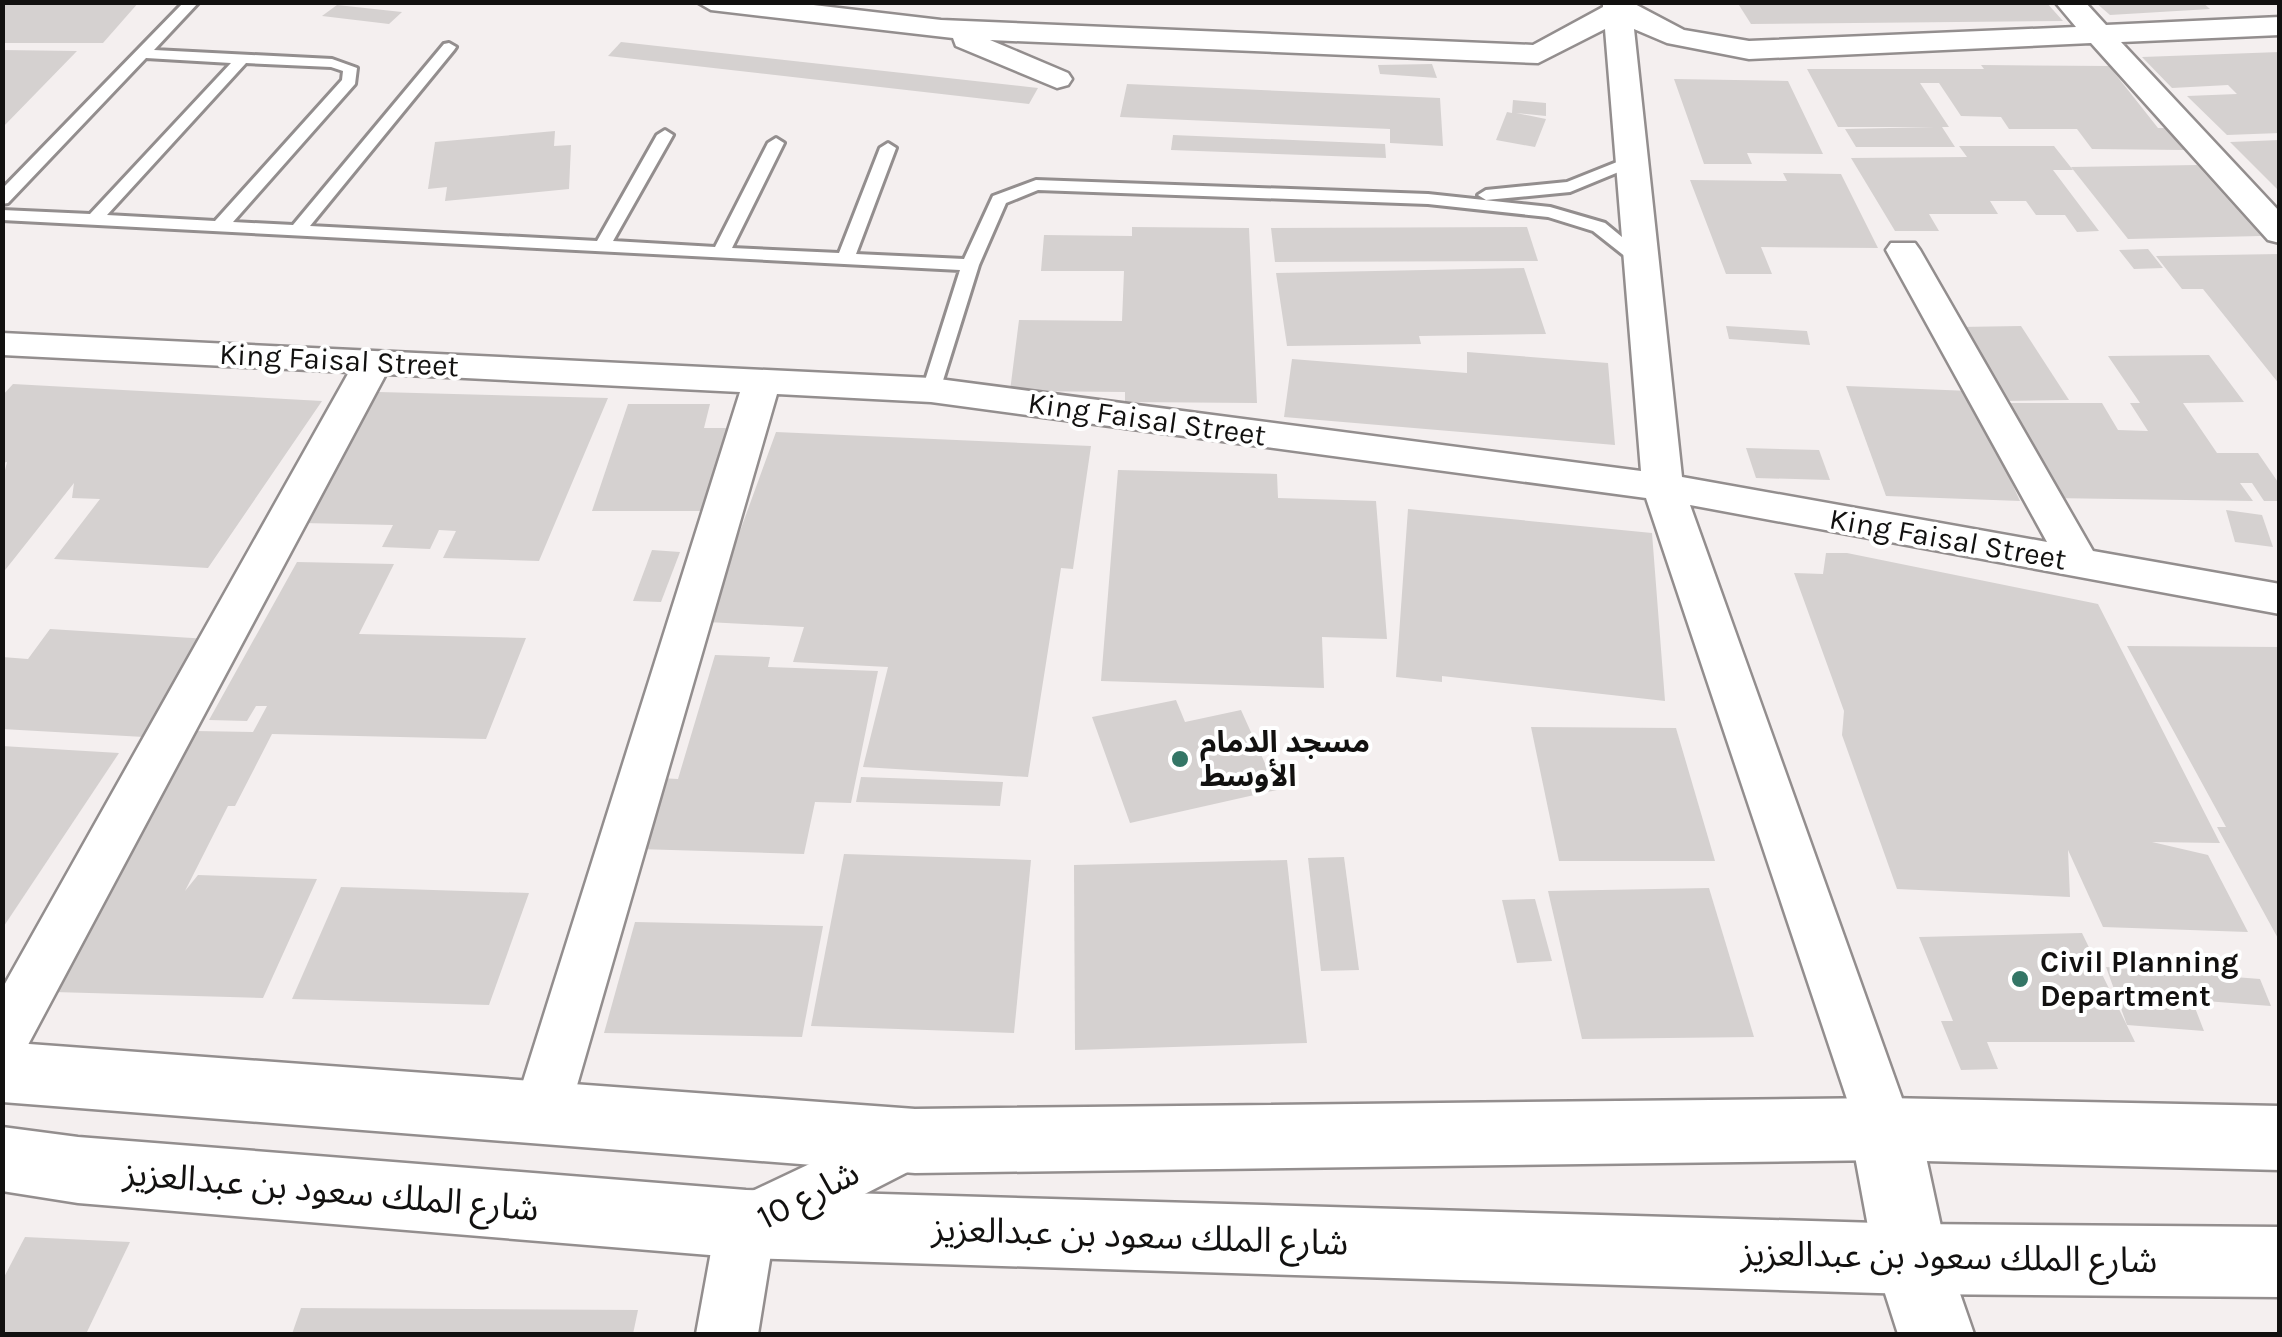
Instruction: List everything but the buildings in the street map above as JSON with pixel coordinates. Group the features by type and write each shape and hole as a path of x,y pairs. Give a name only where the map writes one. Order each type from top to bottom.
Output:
{"main road":[{"path":"2,1072 915,1140 1885,1130 2280,1138"},
{"path":"1885,1130 1911,1258 1936,1334"},
{"name":"شارع الملك سعود بن عبدالعزيز","path":"2,1160 78,1170 746,1224 1911,1258 2280,1262"}],"street":[{"path":"710,2 941,30 1538,54 1617,7"},
{"path":"2069,2 2280,233"},
{"path":"1617,7 1677,37 1749,50 2100,38 2280,26"},
{"path":"1617,7 1664,488 1885,1130"},
{"path":"941,30 1057,80"},
{"path":"1904,250 2079,563"},
{"name":"King Faisal Street","path":"9,352 374,361 931,390 1664,488 2280,599"},
{"path":"2,1041 374,361"},
{"path":"541,1113 762,382"},
{"name":"شارع 10","path":"726,1334 746,1224 915,1140"}],"lane":[{"path":"2,199 192,2"},
{"path":"298,230 449,47"},
{"path":"144,54 332,63 350,68 350,81 220,226"},
{"path":"94,220 242,59"},
{"path":"602,246 665,135"},
{"path":"721,252 776,143"},
{"path":"846,258 888,148"},
{"path":"1428,199 1570,188 1632,161"},
{"path":"931,390 970,265 999,200 1036,185 1428,199 1575,217 1599,227 1642,261"},
{"path":"2,216 970,265"}],"place":[{"name":"مسجد الدمام الأوسط","path":"1180,759"},
{"name":"Civil Planning Department","path":"2020,979"}]}
